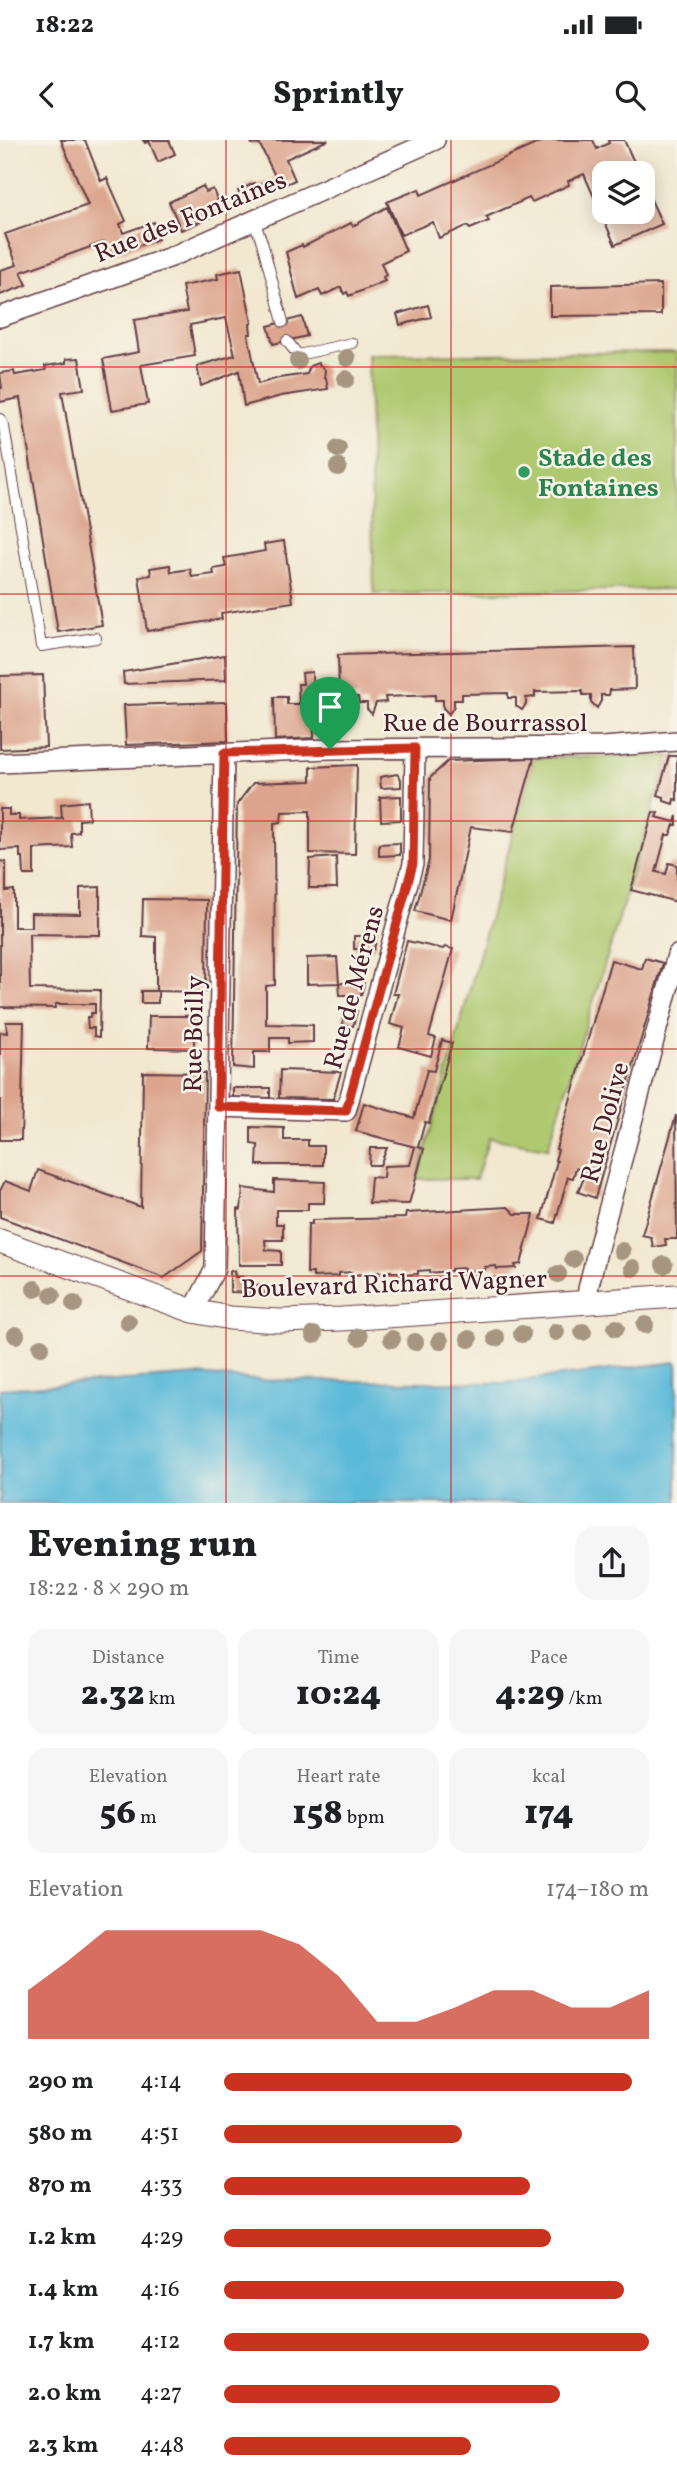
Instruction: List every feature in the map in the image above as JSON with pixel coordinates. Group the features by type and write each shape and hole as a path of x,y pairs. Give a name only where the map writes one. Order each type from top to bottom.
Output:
{"street":[{"name":"Rue des Fontaines","path":"0,317 171,257 435,140"},
{"name":"Rue de Bourrassol","path":"0,763 224,753 604,747 677,741"},
{"name":"Rue de Mérens","path":"218,1107 346,1111 413,864 415,748"},
{"name":"Rue Boilly","path":"193,1311 215,1269 224,753"},
{"name":"Rue Dolive","path":"587,1303 597,1252 677,955"},
{"name":"Boulevard Richard Wagner","path":"0,1241 193,1311 230,1318 280,1321 677,1296"}],"lane":[{"path":"254,221 283,322"},
{"path":"288,341 298,355 352,344"},
{"path":"0,419 4,427 41,646 96,638"}],"green space":[{"name":"Stade des Fontaines","path":"677,352 677,589 374,594 368,355"},
{"path":"669,756 548,1148 489,1138 476,1179 417,1179 534,758"}],"water":[{"path":"677,1362 677,1503 0,1503 0,1389 197,1375 260,1380 503,1383"}],"building":[{"path":"61,140 85,140 101,181 107,178 126,221 120,224 123,233 154,222 158,239 109,256 104,242 21,272 27,285 0,295 0,270 17,265 5,234 88,205"},
{"path":"143,140 169,140 175,154 158,162 149,141 145,143"},
{"path":"250,140 328,140 286,159 295,180 243,203 238,191 254,183 256,186 276,178 260,145 252,144"},
{"path":"545,140 593,140 597,149 609,143 608,140 624,140 634,161 592,161 592,192 584,174 568,181 569,185 532,202 529,198 486,217 489,221 470,229 467,226 439,238 433,222 401,235 387,202 419,189 421,195"},
{"path":"203,186 206,192 213,189 217,200 222,198 228,210 181,230 169,202"},
{"path":"387,207 406,251 381,263 386,275 383,277 385,281 349,296 347,292 344,294 341,287 322,296 319,290 298,299 286,252 302,245 303,247 351,223 353,226"},
{"path":"655,209 662,224 615,245 606,224 655,224"},
{"path":"241,269 252,323 251,334 248,334 258,384 307,374 310,366 318,363 325,370 324,378 328,389 281,396 244,406 239,371 201,386 197,366 235,355 226,318 190,325 195,356 141,365 148,404 112,410 103,359 139,352 134,320 187,312 182,286 218,279 217,274"},
{"path":"661,284 661,315 550,316 550,287"},
{"path":"428,305 431,317 400,325 397,314"},
{"path":"302,317 307,336 273,344 268,326"},
{"path":"79,358 84,389 62,392 102,625 58,632 20,398 0,402 0,373 14,371 15,375 46,370 45,366"},
{"path":"284,541 293,602 221,613 222,619 147,631 139,577 151,575 150,568 170,565 171,572 190,569 192,577 214,574 213,569 226,567 224,558 265,551 264,544"},
{"path":"634,647 635,689 610,690 609,695 601,695 597,708 591,702 591,695 583,695 582,691 535,692 535,697 526,698 522,710 516,706 516,698 508,698 508,693 462,694 462,700 454,700 449,714 443,708 443,700 435,700 435,695 385,697 386,702 376,703 372,714 367,709 367,703 359,703 358,697 339,698 338,655"},
{"path":"225,655 226,680 124,684 123,672"},
{"path":"312,672 314,738 275,740 274,697 287,697 287,704 299,704 298,684 303,684 302,673"},
{"path":"43,675 46,747 0,749 0,676"},
{"path":"227,702 228,741 126,745 124,705"},
{"path":"669,756 677,756 677,800 674,799 673,804 658,795"},
{"path":"534,758 513,832 471,827 451,920 415,911 429,860 430,778 448,761"},
{"path":"357,765 355,854 310,853 310,811 282,812 281,822 274,823 275,985 266,986 266,1024 313,1025 313,1042 288,1043 288,1038 270,1038 270,1052 254,1052 254,1069 233,1067 237,804 253,783 311,781 311,767"},
{"path":"397,774 401,779 401,787 381,788 380,777"},
{"path":"401,796 401,820 381,821 380,797"},
{"path":"88,801 89,819 79,820 79,832 71,833 72,847 34,849 34,875 24,875 20,849 0,850 0,809 9,809 9,815 19,815 19,820 62,818 61,804"},
{"path":"653,812 658,813 656,817 675,822 677,816 677,825 674,825 670,835 666,835 656,872 666,874 669,863 677,865 677,902 631,890"},
{"path":"400,843 400,855 379,856 379,844"},
{"path":"336,857 337,888 309,888 310,859"},
{"path":"0,861 6,862 6,891 14,890 14,927 31,927 31,913 80,914 80,888 100,887 100,935 29,934 30,989 100,990 99,1037 94,1036 94,1028 88,1028 87,1017 95,1013 95,1004 56,1004 55,1008 0,1007"},
{"path":"143,899 207,900 206,992 156,991 156,937 142,936"},
{"path":"354,936 377,936 374,949 354,949"},
{"path":"407,941 453,949 429,1036 436,1038 431,1056 399,1047 404,1028 390,1024 398,994 393,994"},
{"path":"337,957 339,983 307,984 307,958"},
{"path":"645,958 663,963 595,1198 578,1192 587,1171 576,1168 573,1178 568,1177 555,1223 541,1219 557,1161 556,1149 611,960 642,969"},
{"path":"339,983 364,983 361,995 340,995"},
{"path":"141,991 158,991 158,1003 141,1003"},
{"path":"344,1011 357,1011 353,1026 343,1026"},
{"path":"149,1016 194,1016 194,1049 148,1048"},
{"path":"6,1022 24,1022 21,1140 0,1140 0,1032 7,1033"},
{"path":"442,1040 452,1043 429,1123 425,1122 418,1147 424,1149 409,1204 369,1203 371,1177 383,1178 384,1166 410,1165 415,1147 356,1131 364,1103 414,1118 427,1070 434,1071"},
{"path":"280,1070 341,1072 333,1099 279,1098"},
{"path":"143,1072 205,1073 202,1251 164,1278 0,1217 0,1191 5,1181 31,1191 38,1170 141,1207"},
{"path":"233,1088 270,1088 270,1098 233,1097"},
{"path":"676,1115 677,1239 665,1239 666,1245 653,1247 651,1237 642,1235"},
{"path":"251,1127 284,1128 284,1140 308,1140 308,1146 323,1146 323,1165 257,1165 258,1145 251,1144"},
{"path":"370,1148 387,1148 380,1165 369,1165"},
{"path":"274,1180 325,1182 324,1203 308,1203 308,1210 276,1210 276,1224 283,1224 283,1240 265,1240 266,1250 281,1251 281,1265 239,1265 238,1209 241,1210 243,1188 274,1192"},
{"path":"508,1207 515,1214 534,1214 521,1264 515,1265 516,1268 497,1269 496,1266 485,1267 485,1270 464,1271 464,1268 429,1273 429,1270 400,1275 400,1272 390,1271 313,1277 313,1273 307,1273 308,1224 312,1224 312,1220 405,1218 406,1213"},
{"path":"230,1271 234,1271 235,1277 242,1277 242,1285 262,1286 268,1288 268,1293 230,1292"}],"place":[{"name":"Stade des Fontaines","path":"524,472"}],"route":[{"path":"415,748 413,864 346,1111 218,1107 224,753 330,749 415,748"}]}
